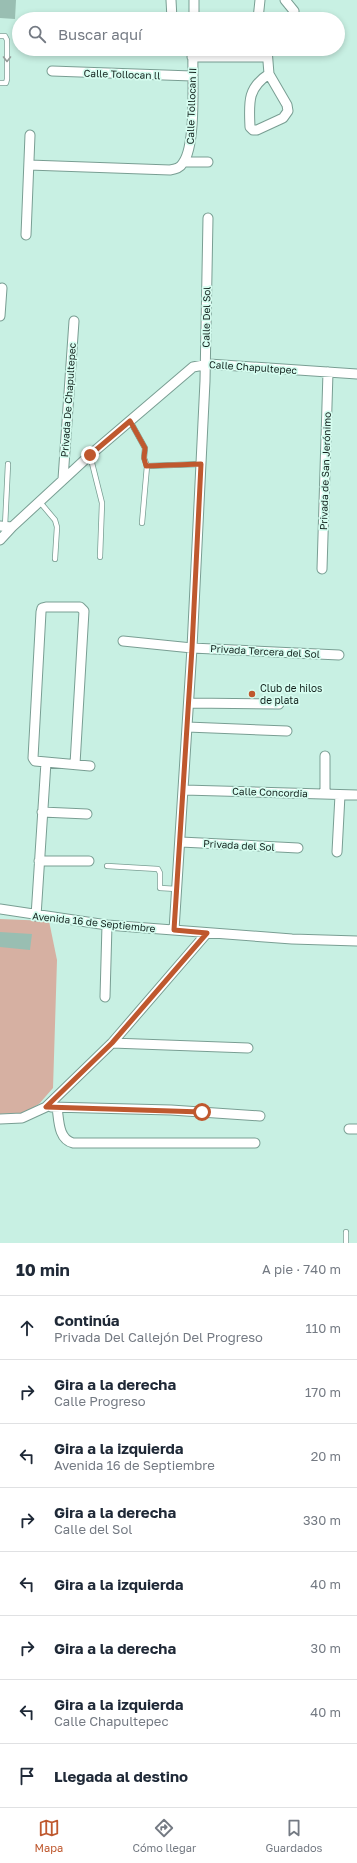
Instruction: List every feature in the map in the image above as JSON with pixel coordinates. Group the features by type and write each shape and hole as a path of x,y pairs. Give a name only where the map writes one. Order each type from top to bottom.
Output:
{"street":[{"path":"171,0 172,12"},
{"path":"194,0 194,12"},
{"path":"259,12 260,0"},
{"path":"285,0 294,12"},
{"name":"Calle Tollocan II","path":"184,162 191,139 193,56"},
{"path":"267,56 269,74 287,105 287,114 277,121 257,130 253,130 250,127 250,96 256,84 269,74"},
{"name":"Calle Tollocan ll","path":"52,71 192,76"},
{"path":"26,234 30,135"},
{"path":"29,165 170,170 177,168 184,162 208,162"},
{"name":"Calle Del Sol","path":"201,464 208,218"},
{"path":"0,316 2,288"},
{"name":"Privada De Chapultepec","path":"63,479 74,321"},
{"name":"Calle Chapultepec","path":"0,540 6,526 39,501 184,373 193,367 205,364 357,374"},
{"name":"Privada de San Jerónimo","path":"322,569 328,372"},
{"path":"174,930 181,842 201,464"},
{"path":"75,764 84,611 80,607 46,606 42,608 41,612 32,756 35,761 90,766"},
{"name":"Privada Tercera del Sol","path":"123,641 192,648 339,655"},
{"path":"188,703 279,704"},
{"path":"187,727 287,731"},
{"path":"325,756 325,794"},
{"path":"36,916 46,762"},
{"name":"Calle Concordia","path":"184,790 357,795"},
{"path":"337,852 340,794"},
{"path":"42,812 88,814"},
{"name":"Privada del Sol","path":"181,842 298,848"},
{"path":"39,860 89,861"},
{"name":"Avenida 16 de Septiembre","path":"0,909 36,916 107,925 207,933 357,941"},
{"path":"105,997 107,925"},
{"path":"0,1119 22,1118 46,1107 112,1043 207,933"},
{"path":"112,1043 248,1048"},
{"path":"46,1107 171,1110 260,1116"},
{"path":"57,1107 62,1134 66,1140 73,1143 254,1143"}],"lane":[{"path":"0,36 5,36 7,40 7,79 6,82 0,83"},
{"path":"130,421 145,448 144,458 146,466 142,523"},
{"path":"90,455 102,503 100,557"},
{"path":"6,526 8,464"},
{"path":"146,466 201,464"},
{"path":"39,501 55,520 57,527 55,559"},
{"path":"107,866 158,869 160,873 160,888 177,889"},
{"path":"346,1232 346,1243"}],"shaded area":[{"path":"0,919 49,921 57,960 53,1088 39,1104 24,1113 0,1114"}],"building":[{"path":"0,0 16,0 15,12 12,12 12,19 0,18"},
{"path":"0,932 32,934 30,950 0,947"}],"place":[{"name":"Club de hilos de plata","path":"252,694"}],"route":[{"path":"90,455 130,421 145,448 144,458 146,466 201,464 181,842 174,930 207,933 112,1043 46,1107 202,1112"}]}
